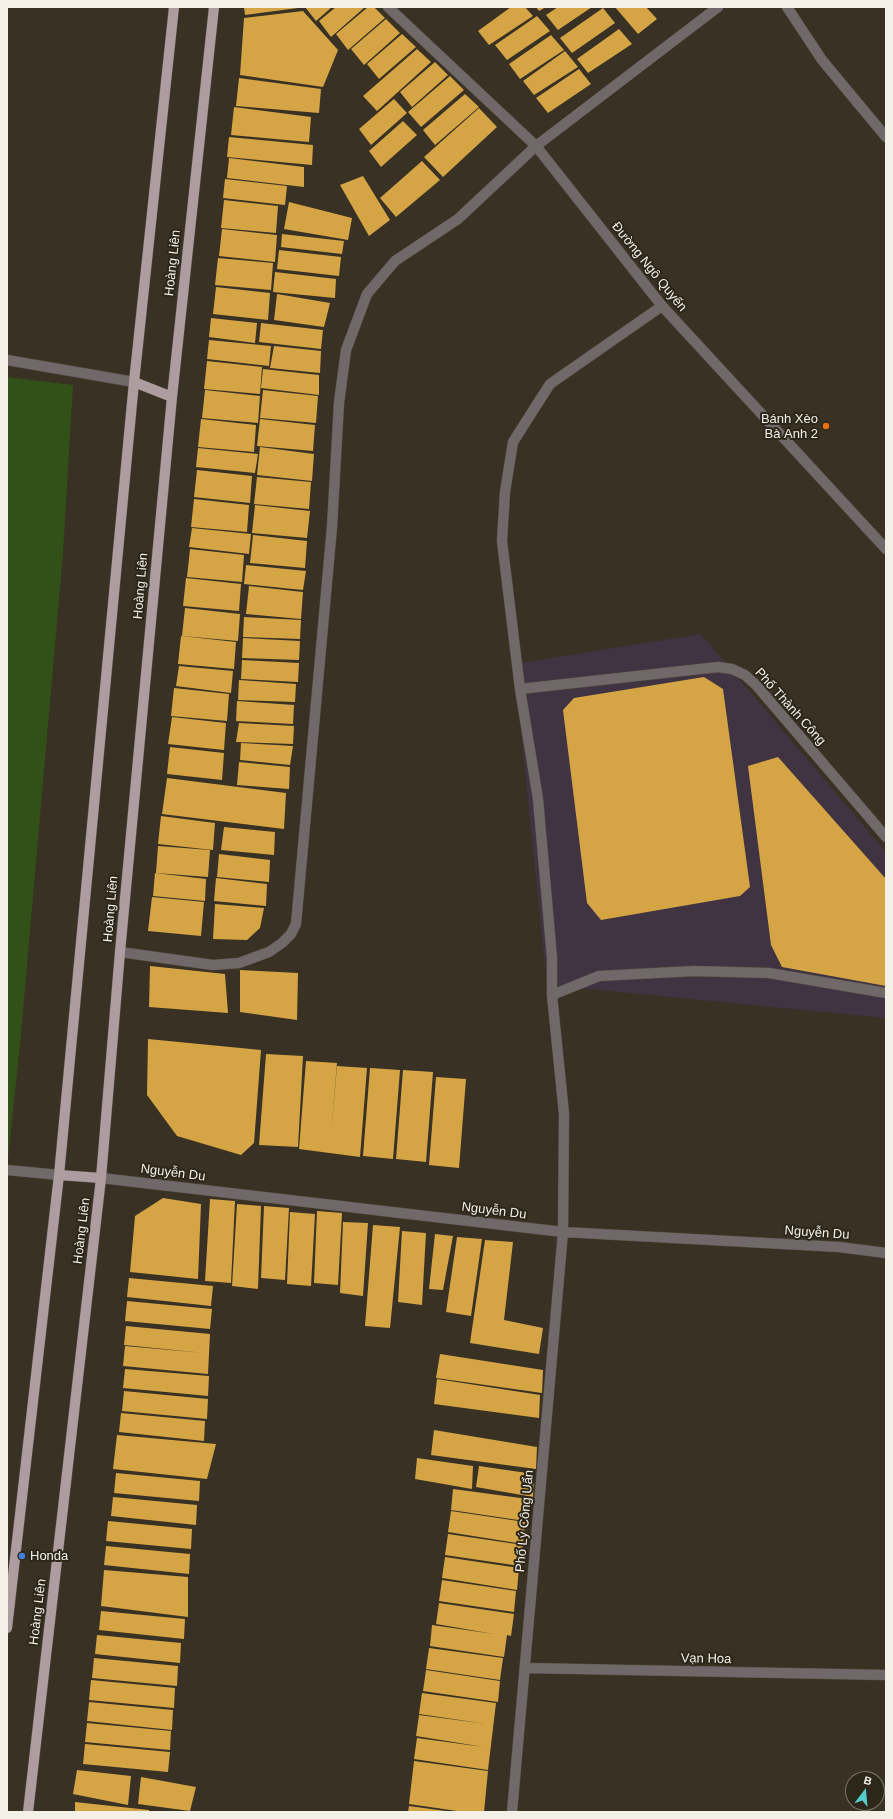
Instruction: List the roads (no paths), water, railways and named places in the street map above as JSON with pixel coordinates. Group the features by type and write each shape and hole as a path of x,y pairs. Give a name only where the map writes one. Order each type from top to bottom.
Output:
{"main road":[{"name":"Hoàng Liên","path":"7,1628 59,1175 134,382 174,7"},
{"name":"Hoàng Liên","path":"28,1812 101,1178 120,952 172,397 214,7"},
{"path":"134,382 172,397"},
{"path":"59,1175 101,1178"}],"street":[{"name":"Đường Ngô Quyến","path":"388,7 536,146 662,306 886,549"},
{"path":"120,952 213,965 240,963 269,952 282,943 294,929 296,924 332,527 339,403 346,350 367,294 395,261 458,219 536,146 718,7"},
{"path":"787,7 822,60 886,137"},
{"name":"Phố Lý Công Uẩn","path":"512,1812 563,1232 564,1114 552,995 552,958 538,799 520,689 502,541 505,492 513,442 550,384 662,306"},
{"path":"7,360 134,382"},
{"name":"Phố Thành Công","path":"520,689 718,667 732,669 745,675 756,685 886,837"},
{"path":"552,995 599,976 694,971 769,973 886,993"},
{"path":"7,1170 59,1175"},
{"name":"Nguyễn Du","path":"101,1178 563,1232 839,1247 886,1253"},
{"name":"Vạn Hoa","path":"525,1668 886,1675"}],"place":[{"name":"Bánh Xèo Bà Anh 2","path":"826,426"},
{"name":"Honda","path":"22,1556"}]}
